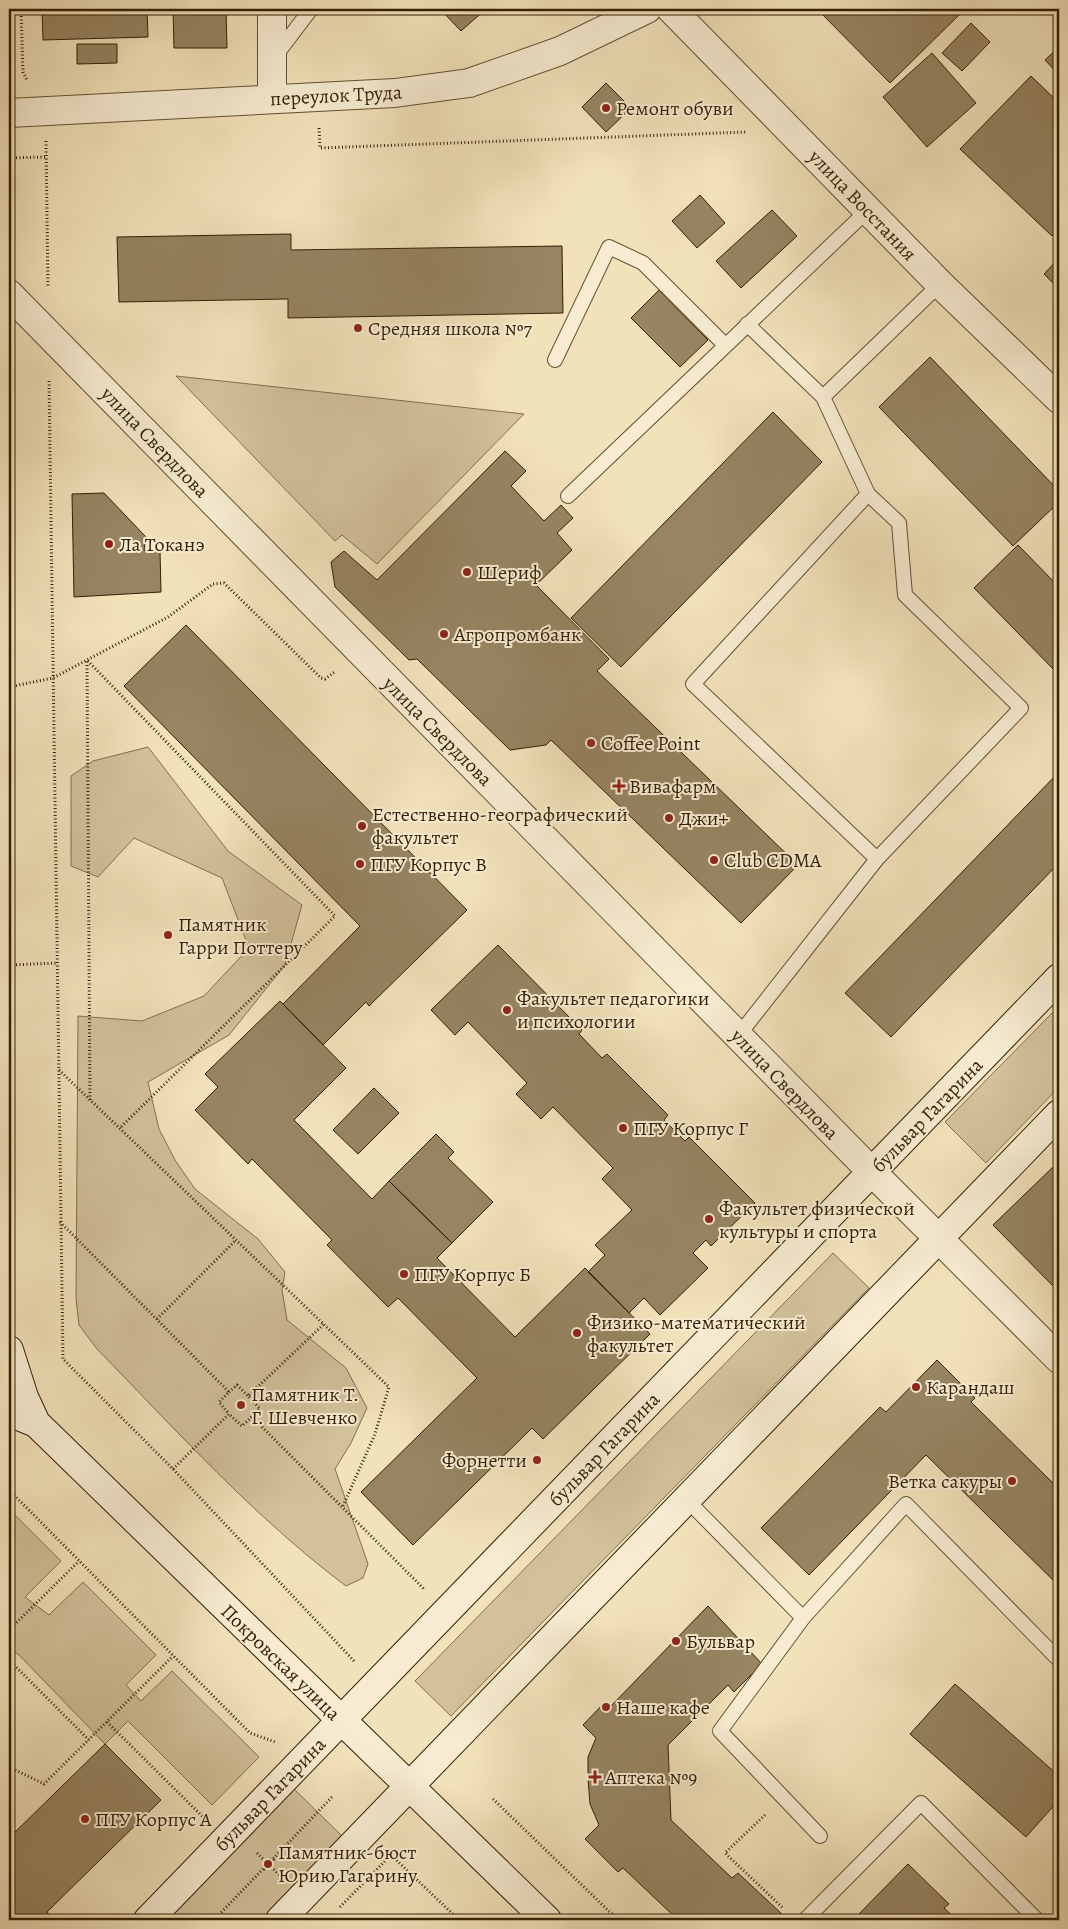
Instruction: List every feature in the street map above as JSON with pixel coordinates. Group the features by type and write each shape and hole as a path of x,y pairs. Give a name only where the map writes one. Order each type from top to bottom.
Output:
{"street":[{"path":"272,9 272,98"},
{"name":"переулок Труда","path":"9,113 395,93 469,83 560,51 647,9"},
{"name":"улица Восстания","path":"671,9 940,284 1059,399"},
{"name":"улица Свердлова","path":"9,294 872,1172 1059,1358"},
{"name":"бульвар Гагарина","path":"148,1920 1059,978"},
{"path":"280,1920 1059,1114"},
{"path":"9,1350 24,1397 36,1423"},
{"name":"Покровская улица","path":"9,1412 36,1423 548,1920"}],"lane":[{"path":"272,60 311,9"},
{"path":"568,496 868,210"},
{"path":"555,360 609,247 643,263 725,345"},
{"path":"823,397 940,284"},
{"path":"738,1036 877,859 1021,708 905,595 899,523 868,494 823,397 748,324"},
{"path":"868,494 693,684 877,859"},
{"path":"686,1500 802,1618"},
{"path":"820,1836 720,1731 802,1618 906,1504 1059,1660"},
{"path":"805,1920 921,1803 1037,1920"}],"path":[{"path":"21,9 23,72 45,112 63,1359 172,1470 356,1664 362,1657"},
{"path":"320,148 756,132 782,122"},
{"path":"319,128 328,127"},
{"path":"9,158 46,157"},
{"path":"9,686 53,678 168,617 213,584 224,582 321,678 325,679 360,651"},
{"path":"87,660 90,1100"},
{"path":"87,660 335,916 120,1128"},
{"path":"9,965 58,963"},
{"path":"59,1070 389,1387 375,1434 343,1506"},
{"path":"60,1222 229,1392"},
{"path":"157,1319 236,1240"},
{"path":"248,1396 324,1324"},
{"path":"237,1384 248,1396 260,1409 242,1426 219,1402 237,1384"},
{"path":"172,1470 229,1414"},
{"path":"252,1417 427,1592 421,1598"},
{"path":"9,1490 250,1733 277,1742"},
{"path":"9,1630 79,1561"},
{"path":"9,1767 44,1784 173,1656"},
{"path":"9,1660 88,1740"},
{"path":"107,1722 203,1817"},
{"path":"263,1869 271,1867 274,1858 332,1798"},
{"path":"782,1798 725,1853 788,1914"},
{"path":"493,1799 618,1920"},
{"path":"334,1914 391,1855 459,1920"},
{"path":"214,1920 263,1869 265,1861 274,1858"}],"shaded area":[{"path":"176,376 524,414 377,564 342,535 335,541"},
{"path":"148,747 228,851 302,905 285,965 229,1035 148,1082 159,1129 175,1160 195,1189 258,1239 285,1272 282,1290 287,1320 346,1368 367,1408 351,1443 335,1469 368,1564 363,1578 346,1586 280,1531 217,1472 97,1349 79,1325 76,1299 78,1016 142,1021 204,996 249,948 222,878 134,838 98,877 71,866 71,776 93,761"},
{"path":"1059,1006 1059,1087 986,1163 945,1122"},
{"path":"833,1253 869,1288 451,1716 415,1681"},
{"path":"9,1509 61,1561 25,1597 49,1615 83,1582 156,1655 126,1685 141,1701 172,1671 259,1757 212,1805 128,1721 105,1744 19,1655 9,1648"},
{"path":"293,1788 343,1837 263,1920 165,1920"}],"building":[{"path":"42,9 147,9 148,37 43,40"},
{"path":"173,9 226,9 227,48 174,48"},
{"path":"440,9 486,9 461,31"},
{"path":"817,9 965,9 890,83"},
{"path":"971,23 990,42 962,71 942,53"},
{"path":"77,44 117,44 117,63 77,64"},
{"path":"1059,47 1059,75 1045,60"},
{"path":"932,53 976,103 927,147 883,97"},
{"path":"1031,76 1059,103 1059,228 1052,236 960,149"},
{"name":"Ремонт обуви","path":"606,83 631,108 606,132 582,107"},
{"path":"700,195 725,223 697,248 672,221"},
{"path":"772,210 797,236 741,288 716,261"},
{"path":"291,234 291,250 562,246 563,313 288,318 288,299 119,302 117,237"},
{"path":"1059,258 1059,289 1044,274"},
{"path":"659,290 708,340 680,367 631,318"},
{"path":"930,357 1059,491 1059,502 1013,546 879,407"},
{"path":"773,412 822,462 621,667 571,618"},
{"path":"505,451 526,471 511,486 544,521 561,505 573,518 557,533 572,550 536,585 609,659 597,671 798,865 741,923 551,740 546,745 510,750 417,659 409,660 335,587 331,562 344,551 377,580"},
{"name":"Ла Токанэ","path":"104,493 146,537 144,550 160,551 161,592 74,597 72,494"},
{"path":"1018,545 1059,587 1059,675 974,588"},
{"name":"ПГУ Корпус В","path":"186,625 467,910 369,1006 366,1002 323,1045 283,1004 360,926 124,686"},
{"path":"1059,772 1059,863 891,1037 845,993"},
{"name":"ПГУ Корпус Г","path":"498,945 582,1030 579,1034 602,1058 607,1054 668,1115 664,1120 685,1141 689,1137 755,1203 711,1246 706,1240 693,1253 708,1268 660,1315 644,1298 629,1313 588,1272 605,1255 595,1245 632,1210 602,1179 613,1168 553,1107 541,1119 516,1094 527,1083 468,1022 455,1035 431,1010"},
{"name":"ПГУ Корпус Б","path":"280,1001 346,1068 294,1120 372,1199 389,1181 452,1243 437,1258 515,1337 585,1268 650,1334 543,1439 532,1428 413,1545 361,1492 477,1378 398,1298 388,1307 327,1245 332,1240 252,1159 248,1164 195,1110 218,1087 205,1074"},
{"path":"374,1088 399,1113 358,1154 333,1130"},
{"path":"436,1134 454,1152 448,1158 493,1202 452,1243 389,1181"},
{"path":"1053,1167 1059,1173 1059,1292 993,1225"},
{"path":"937,1360 975,1398 971,1402 1059,1489 1059,1586 926,1455 809,1575 761,1528 880,1407 886,1412"},
{"path":"708,1606 762,1664 734,1692 728,1685 668,1745 671,1820 732,1878 738,1873 783,1915 778,1920 678,1920 623,1868 618,1872 585,1839 599,1825 590,1804 588,1779 588,1757 596,1738 583,1725 605,1702 610,1707"},
{"path":"955,1684 1059,1776 1059,1800 1026,1837 910,1734"},
{"name":"ПГУ Корпус А","path":"105,1744 161,1800 47,1912 54,1920 9,1920 9,1838"},
{"path":"908,1864 949,1904 944,1908 957,1920 853,1920"}],"place":[{"name":"Ремонт обуви","path":"606,108"},
{"name":"Средняя школа №7","path":"358,328"},
{"name":"Ла Токанэ","path":"109,544"},
{"name":"Шериф","path":"467,572"},
{"name":"Агропромбанк","path":"444,634"},
{"name":"Coffee Point","path":"591,743"},
{"name":"Вивафарм","path":"619,786"},
{"name":"Джи+","path":"669,818"},
{"name":"Естественно-географический факультет","path":"362,826"},
{"name":"Club CDMA","path":"714,860"},
{"name":"ПГУ Корпус В","path":"360,864"},
{"name":"Памятник Гарри Поттеру","path":"168,935"},
{"name":"Факультет педагогики и психологии","path":"507,1010"},
{"name":"ПГУ Корпус Г","path":"623,1128"},
{"name":"Факультет физической культуры и спорта","path":"709,1219"},
{"name":"ПГУ Корпус Б","path":"404,1274"},
{"name":"Физико-математический факультет","path":"577,1333"},
{"name":"Карандаш","path":"916,1387"},
{"name":"Памятник Т. Г. Шевченко","path":"241,1405"},
{"name":"Форнетти","path":"537,1460"},
{"name":"Ветка сакуры","path":"1012,1481"},
{"name":"Бульвар","path":"676,1641"},
{"name":"Наше кафе","path":"606,1707"},
{"name":"Аптекa №9","path":"595,1777"},
{"name":"ПГУ Корпус А","path":"85,1819"},
{"name":"Памятник-бюст Юрию Гагарину","path":"268,1864"}]}
